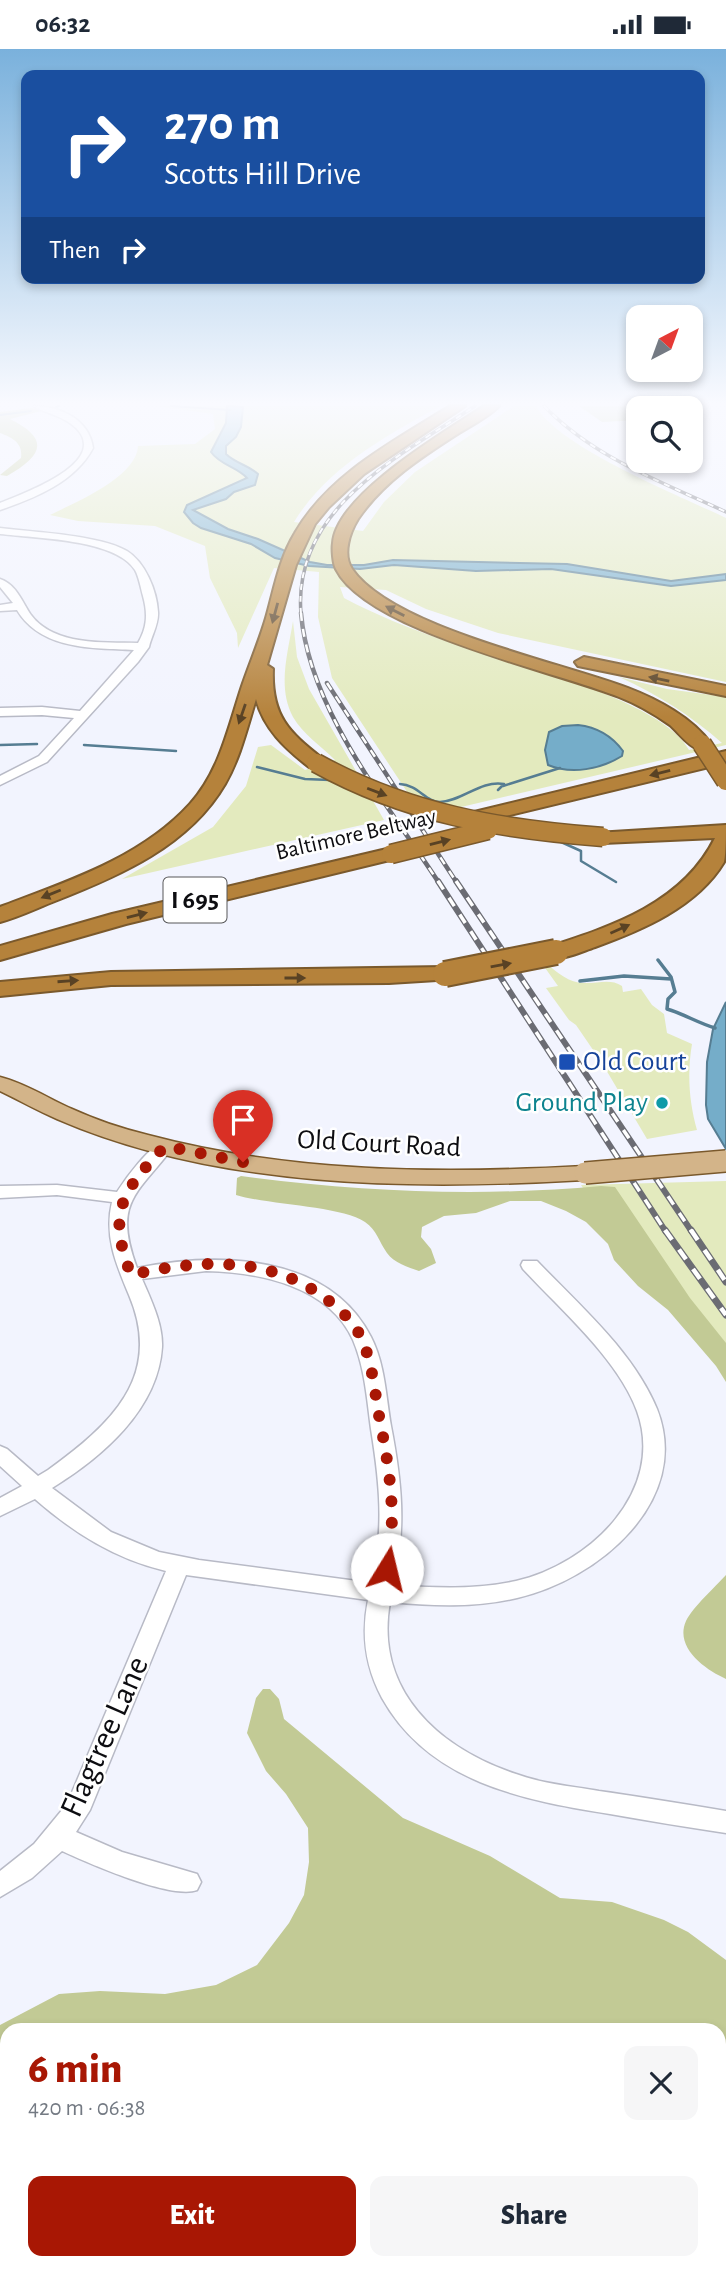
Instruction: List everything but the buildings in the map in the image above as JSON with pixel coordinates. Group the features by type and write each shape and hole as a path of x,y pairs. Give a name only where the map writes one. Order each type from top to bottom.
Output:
{"highway":[{"path":"0,915 108,870 164,836 195,811 209,795 227,764 297,543 322,510"},
{"path":"359,510 351,521 338,551 345,573 360,590 394,612 432,628 629,694 677,722 702,744 726,781"},
{"path":"432,628 653,678 726,691"},
{"path":"0,989 112,978 337,978 446,974 556,953 616,932 666,905 687,890 711,866 725,837 603,837 526,830 438,813 358,785 316,763 281,734 271,720 262,685 265,650"},
{"name":"Baltimore Beltway","path":"483,824 726,757"},
{"name":"Baltimore Beltway","path":"0,953 387,847 726,773"},
{"name":"Baltimore Beltway","path":"0,934 105,905 387,847"}],"main road":[{"name":"Old Court Road","path":"0,1083 88,1122 165,1146 270,1167 389,1178 489,1179 726,1161"}],"street":[{"path":"0,531 93,542 114,549 131,558 140,569 153,612 144,647 134,660 43,759 0,781"},
{"path":"0,582 14,593 33,624 56,636 99,644 144,647"},
{"path":"0,608 21,605"},
{"path":"0,712 42,711 84,715"},
{"path":"0,1508 36,1488 107,1435 133,1405 142,1386 151,1357 152,1334 119,1239 123,1198 165,1146"},
{"path":"0,1192 57,1190 123,1198"},
{"path":"131,1275 202,1263 262,1269 302,1283 346,1315 356,1329 368,1356 391,1481 391,1545 376,1631 377,1654 383,1675 410,1721 457,1760 485,1775 538,1792 726,1822"},
{"path":"0,1454 36,1488 94,1534 121,1548 179,1566 382,1593 445,1598 474,1597 534,1585 587,1560 607,1544 641,1502 654,1458 653,1434 646,1407 632,1382 530,1265"},
{"name":"Flagtree Lane","path":"0,1885 39,1858 60,1837 85,1791 179,1566"},
{"path":"60,1837 140,1872 188,1882"}],"green space":[{"path":"61,510 303,510 294,522 363,531 378,510 708,510 726,518 726,682 498,633 426,609 386,590 340,587 344,598 405,626 577,683 614,698 647,714 673,731 689,750 722,743 674,706 619,677 667,689 726,697 726,745 423,816 332,678 318,617 319,572 274,568 238,648 237,633 210,578 205,546 155,526 78,521 50,515"},
{"path":"293,621 297,657 309,689 384,820 122,879 213,827 246,786 258,747 271,745 305,770 335,760 302,729 288,706 285,670"},
{"path":"543,965 548,965 578,983 613,982 622,986 623,992 641,989 652,1005 664,1014 667,1033 692,1044 690,1087 697,1130 647,1139 602,1063 546,988 558,986"},
{"path":"241,1176 331,1186 421,1191 615,1187 690,1298 726,1343 726,1382 716,1366 668,1310 638,1286 614,1260 608,1244 586,1222 566,1211 541,1201 510,1201 476,1213 444,1216 422,1227 421,1237 431,1249 436,1263 419,1271 393,1259 372,1229 354,1217 339,1212 236,1195 237,1178"},
{"path":"726,1181 726,1371 615,1236 581,1185"},
{"path":"726,1575 726,1679 694,1657 684,1640 683,1631 694,1610"},
{"path":"263,1689 270,1689 279,1699 284,1719 403,1818 490,1856 560,1898 612,1902 664,1920 688,1932 726,1960 726,2023 4,2023 59,1994 100,1991 165,1994 216,1985 257,1965 289,1923 304,1895 309,1862 308,1828 286,1794 266,1771 247,1733 256,1698"}],"water":[{"path":"185,510 194,510 228,529 310,562 327,565 364,565 393,560 567,564 671,581 726,574 726,580 671,586 551,569 476,571 394,565 360,569 309,566 275,558 251,544 201,528 184,512"},
{"path":"578,725 597,730 609,737 623,751 622,756 586,769 567,770 548,765 545,750 549,732 562,726"},
{"path":"726,1002 726,1149 708,1119 706,1105 707,1062 713,1029"}],"waterway":[{"path":"0,745 37,744"},
{"path":"84,745 176,751"},
{"path":"257,767 305,779 330,780"},
{"path":"503,786 560,768"},
{"path":"400,784 412,787 440,802 487,785 504,784 498,790"},
{"path":"561,842 581,851 581,861 616,882"},
{"path":"658,960 671,977 675,992 668,999 667,1009 715,1028"},
{"path":"580,981 624,976 671,979"}],"railway":[{"path":"301,613 303,577 314,544 337,510"},
{"path":"721,510 726,512"},
{"path":"301,613 307,649 334,720 375,788 439,883"},
{"path":"327,683 457,883"},
{"path":"438,881 666,1232"},
{"path":"456,881 692,1232"},
{"path":"665,1230 726,1315"},
{"path":"691,1230 726,1282"}],"place":[{"name":"Old Court","path":"567,1062"},
{"name":"Ground Play","path":"662,1103"}],"route":[{"path":"243,1162 165,1146 123,1198 118,1227 122,1252 131,1275 180,1265 221,1263 284,1275 316,1291 346,1315 363,1342 368,1356 391,1481 393,1509 387,1569"}]}
